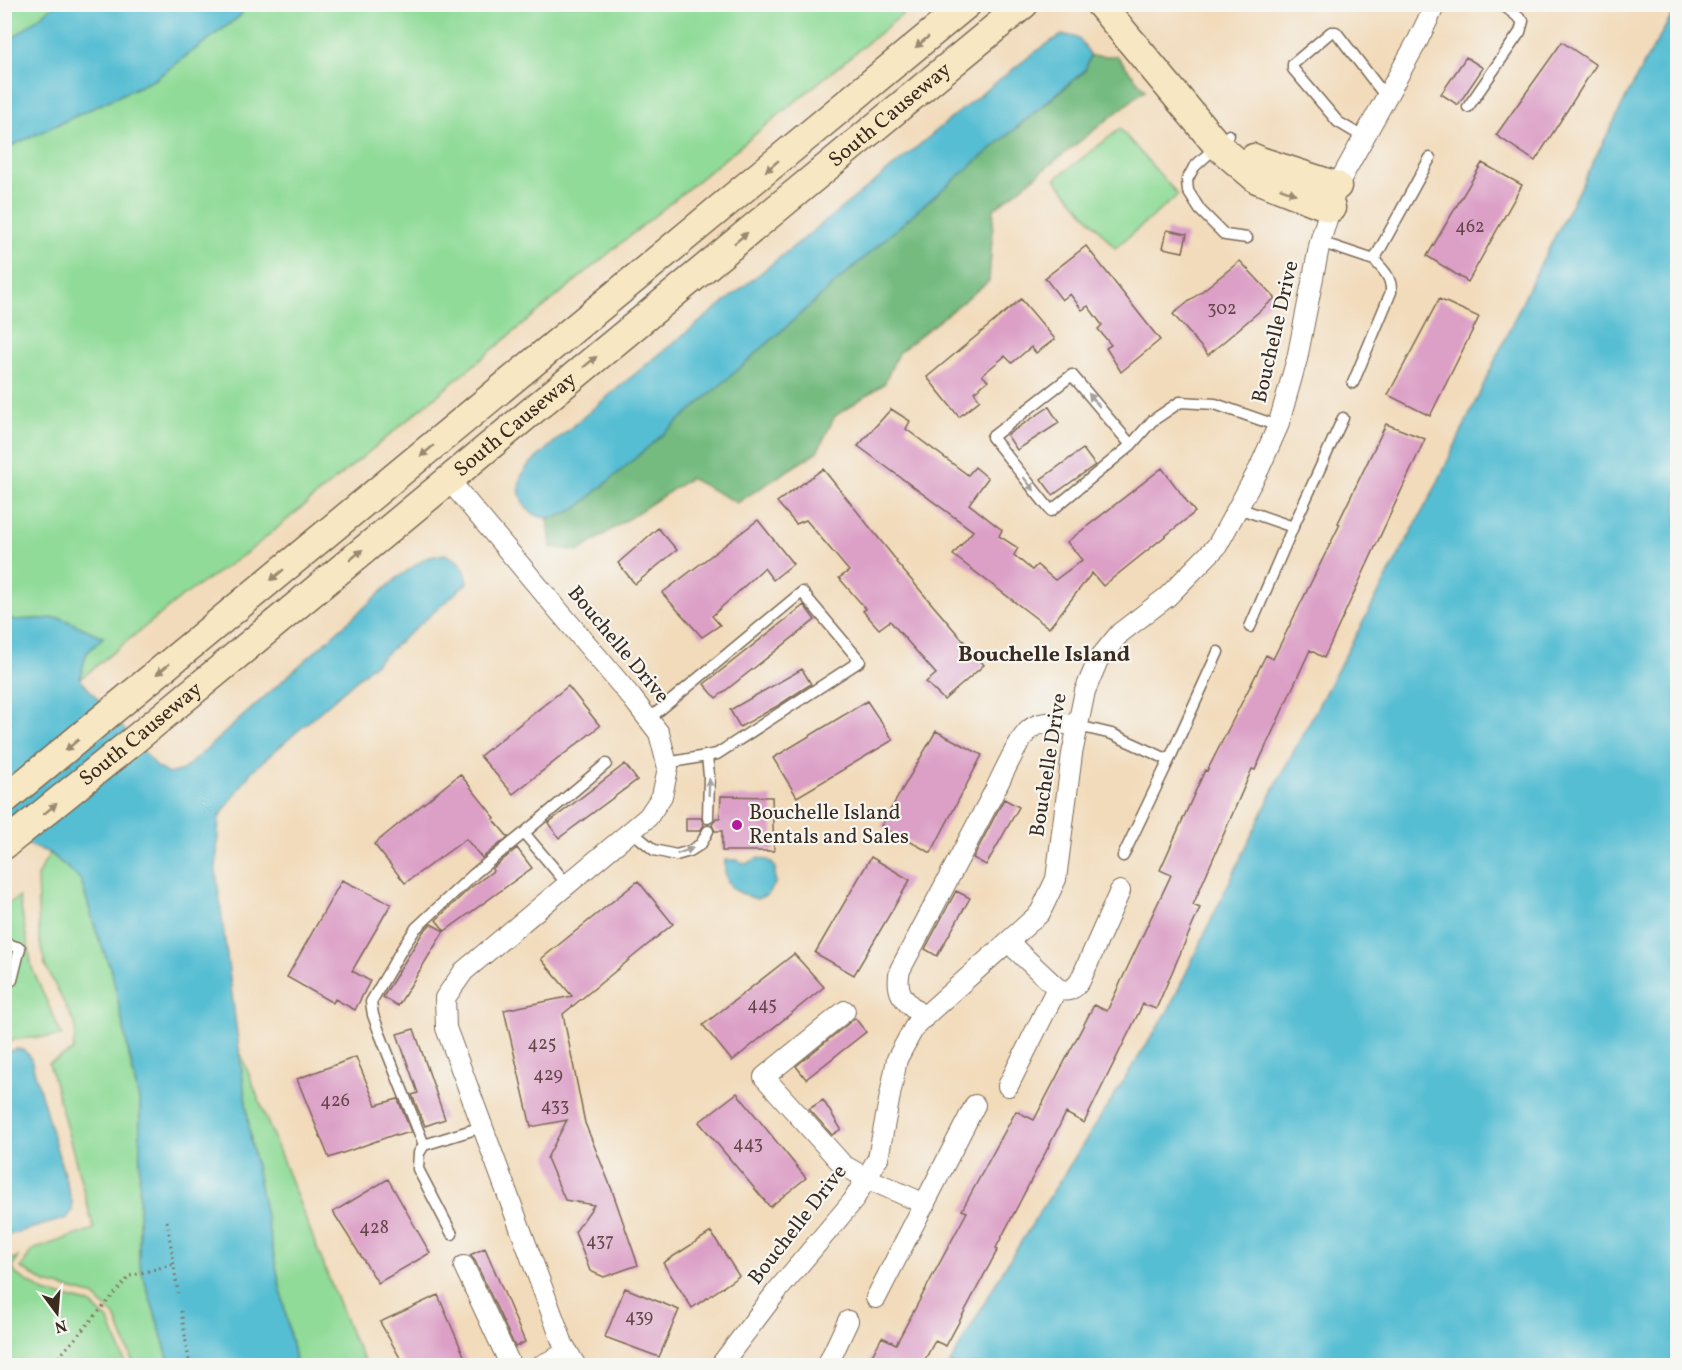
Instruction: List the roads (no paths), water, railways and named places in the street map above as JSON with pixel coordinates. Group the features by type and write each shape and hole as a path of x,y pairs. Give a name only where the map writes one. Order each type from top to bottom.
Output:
{"main road":[{"name":"South Causeway","path":"4,800 967,4"},
{"name":"South Causeway","path":"4,845 1024,4"},
{"path":"1100,4 1224,141 1334,197"},
{"path":"1116,4 1224,141"},
{"path":"321,538 405,489 448,479 449,469 461,442 561,360 600,308"}],"street":[{"name":"Bouchelle Drive","path":"725,1364 777,1291 853,1201 878,1158 897,1059 916,1024 1040,914 1056,879 1072,754 1085,691 1098,660 1120,633 1167,597 1217,546 1259,470 1278,426 1297,359 1320,242 1334,197 1364,137 1437,6"},
{"name":"Bouchelle Drive","path":"448,479 649,719 659,734 668,768 662,796 648,817 465,971 446,998 446,1028 563,1344 572,1359"},
{"path":"924,1018 904,1000 899,990 900,970 1013,755 1023,737 1038,724 1048,722 1078,726"},
{"path":"1008,942 1057,988 1066,991 1078,985 1120,891"},
{"path":"1008,1086 1057,988"},
{"path":"845,1011 764,1077 843,1165 866,1178 925,1204"},
{"path":"876,1298 975,1105"},
{"path":"464,1266 511,1365"},
{"path":"827,1365 848,1321"},
{"path":"540,1365 572,1359"}],"lane":[{"path":"1468,107 1520,32 1523,21 1508,8 1496,4"},
{"path":"1364,137 1338,122 1293,69 1293,64 1331,32 1336,32 1386,97"},
{"path":"1224,141 1194,167 1187,180 1188,191 1200,210 1225,235 1247,238"},
{"path":"1374,260 1430,158"},
{"path":"1320,242 1374,260 1389,278 1392,286 1353,383"},
{"path":"1131,445 1072,375 992,437 1051,511 1131,445 1152,421 1180,402 1215,404 1278,426"},
{"path":"1250,627 1343,418"},
{"path":"1238,508 1293,527"},
{"path":"649,719 802,592 860,661 717,754 667,764"},
{"path":"1124,856 1218,652"},
{"path":"1078,726 1112,734 1169,760"},
{"path":"707,756 708,818"},
{"path":"424,1145 380,1034 371,1002 416,928 474,874 606,764"},
{"path":"632,831 654,850 676,855 690,851 701,844 708,831"},
{"path":"524,832 568,885"},
{"path":"4,943 20,948 12,980 4,984"},
{"path":"452,1234 418,1169 419,1153 424,1145 483,1127"}],"water":[{"path":"55,5 246,5 240,16 155,79 5,149 5,44"},
{"path":"1677,7 1677,1365 949,1365 1005,1267 1168,1011 1274,788 1436,486 1534,277 1643,65"},
{"path":"1063,35 1077,38 1085,47 1090,56 1085,70 919,209 717,388 577,508 563,515 547,518 538,516 524,505 519,488 524,471 595,407 979,96 1036,52"},
{"path":"445,554 461,565 467,583 252,771 219,817 216,871 251,1142 296,1365 170,1365 139,1263 140,1105 112,973 96,931 81,880 50,853 5,836 5,722 11,722 5,715 5,614 13,620 61,618 103,637 86,654 80,679 157,767 168,774 183,770 397,578 426,558"},
{"path":"758,858 770,861 775,867 775,884 767,895 757,899 742,894 732,887 726,876 725,860 737,860 746,864"},
{"path":"16,1049 23,1050 30,1056 72,1202 72,1211 67,1218 5,1236 5,1053"}],"place":[{"name":"Bouchelle Island Rentals and Sales","path":"737,825"}],"district":[{"name":"Bouchelle Island","path":"1044,655"}]}
